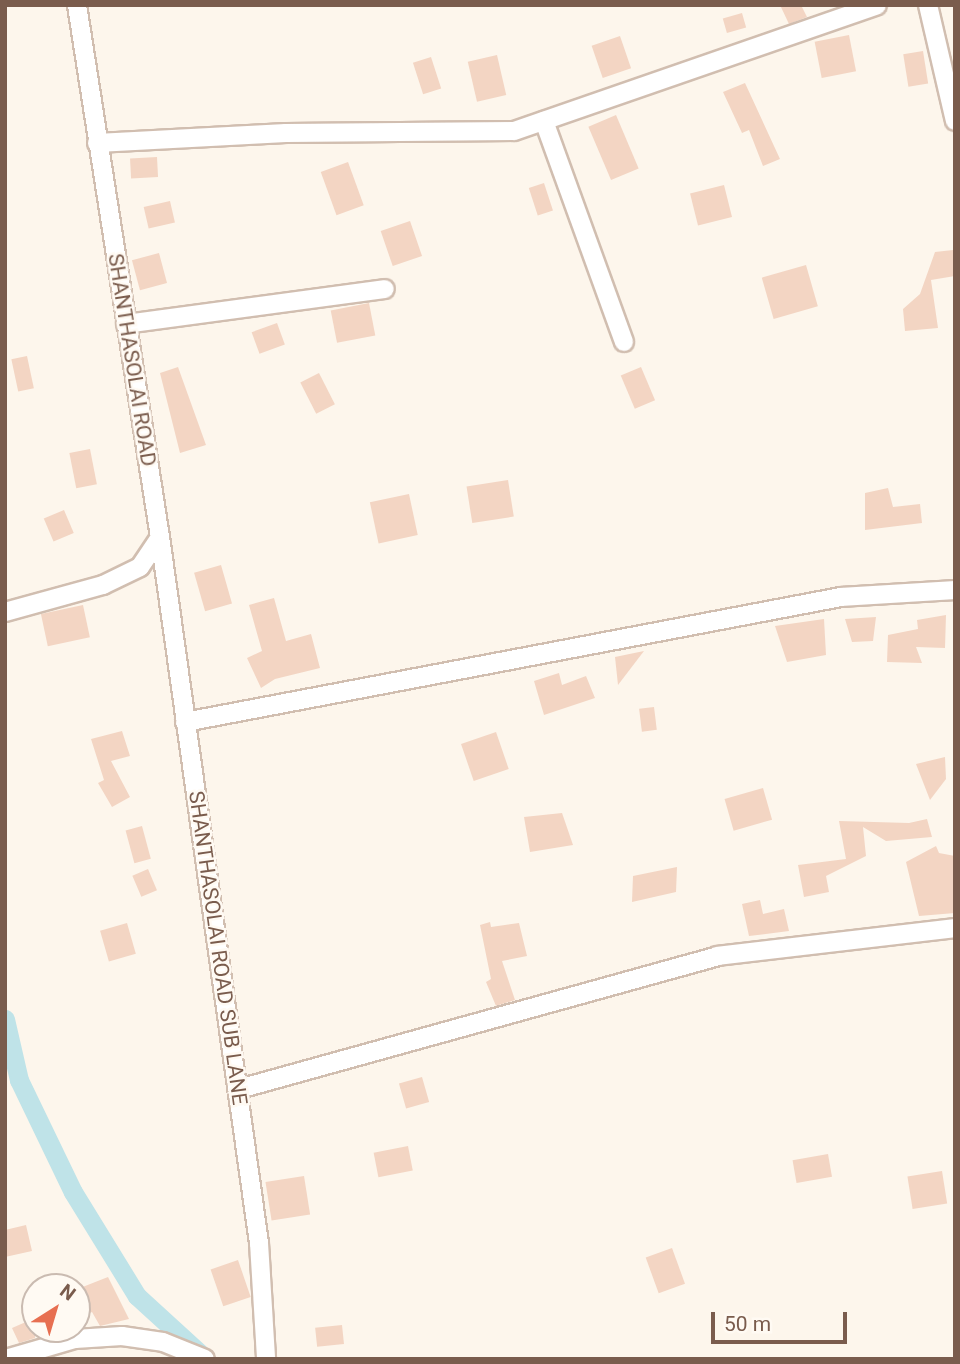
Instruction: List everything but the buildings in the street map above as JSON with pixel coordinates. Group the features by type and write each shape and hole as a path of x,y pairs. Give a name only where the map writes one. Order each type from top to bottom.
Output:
{"street":[{"name":"SHANTHASOLAI ROAD","path":"77,5 160,537"},
{"path":"97,143 286,133 513,131 877,5"},
{"path":"928,5 955,121"},
{"path":"544,121 624,342"},
{"path":"126,324 385,289"},
{"path":"5,612 103,584 140,567 160,537"},
{"name":"SHANTHASOLAI ROAD SUB LANE","path":"160,537 259,1243 266,1359"},
{"path":"185,722 841,597 955,590"},
{"path":"239,1089 717,956 955,928"},
{"path":"7,1356 75,1339 122,1336 163,1342 205,1359"}],"waterway":[{"path":"5,1019 19,1080 73,1192 137,1296 206,1359"}]}
